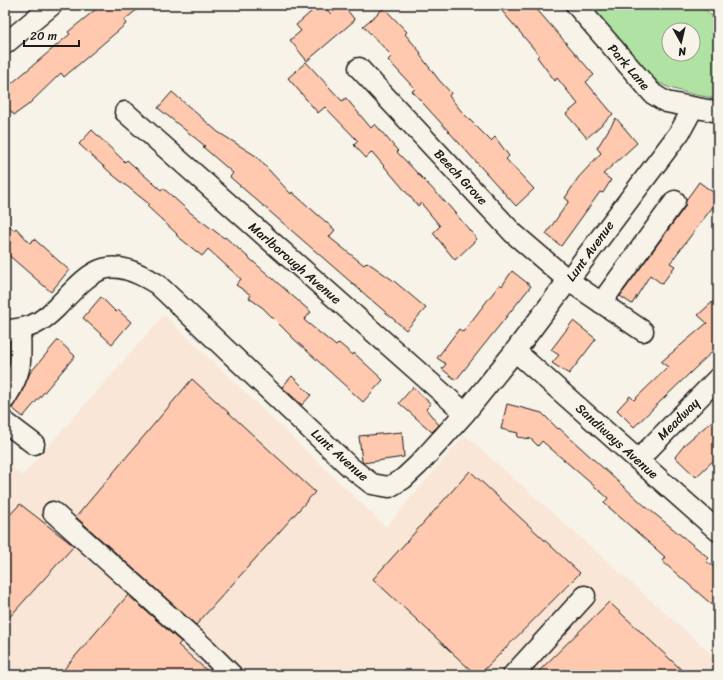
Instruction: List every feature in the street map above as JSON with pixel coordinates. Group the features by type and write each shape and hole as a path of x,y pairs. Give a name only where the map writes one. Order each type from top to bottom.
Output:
{"street":[{"path":"5,44 52,5"},
{"name":"Park Lane","path":"576,5 653,94 666,102 718,112"},
{"name":"Beech Grove","path":"358,68 513,233 569,280 643,331"},
{"name":"Lunt Avenue","path":"12,329 29,327 47,317 81,282 94,272 106,268 118,268 137,272 156,284 350,467 372,484 389,487 403,479 418,465 465,413 515,351 680,132 693,108"},
{"name":"Marlborough Avenue","path":"125,112 465,413"},
{"path":"601,303 675,201"},
{"path":"5,399 17,379 21,360 12,329"},
{"name":"Sandiways Avenue","path":"515,351 718,531"},
{"name":"Meadway","path":"638,460 718,378"},
{"path":"5,422 34,444"},
{"path":"53,512 206,649 232,675"},
{"path":"513,675 585,596"}],"shaded area":[{"path":"164,315 386,527 465,435 718,660 718,675 5,675 5,461 22,476"}],"green space":[{"path":"589,5 701,5 718,22 718,99 691,94 659,83 647,73"}],"building":[{"path":"101,5 143,5 124,20 126,24 64,77 61,73 28,105 14,115 5,104 5,89 70,34 68,32"},
{"path":"319,5 323,5 331,14 340,5 343,5 355,20 307,61 290,40 301,31 296,25"},
{"path":"497,5 533,5 594,75 586,82 613,114 587,138 566,114 578,104 557,78 555,81 537,57 539,55"},
{"path":"384,8 407,32 405,34 421,53 420,55 439,80 451,93 449,96 462,112 491,141 495,137 509,156 506,159 534,189 516,206 412,91 415,89 388,60 392,56 363,26"},
{"path":"306,62 342,101 346,98 371,128 375,124 398,151 397,152 449,206 477,239 455,260 433,233 440,226 421,203 418,206 372,152 366,158 354,145 358,141 325,107 318,113 288,78"},
{"path":"172,92 218,132 256,156 291,194 292,192 335,230 329,237 364,265 367,262 394,281 426,308 406,330 230,177 233,173 203,147 205,146 158,108"},
{"path":"616,118 637,143 603,174 611,180 603,193 600,192 561,246 546,234 569,201 565,198 578,178 601,153 597,148"},
{"path":"92,130 125,162 127,160 161,190 163,188 192,214 224,238 225,237 311,312 304,320 336,346 339,343 353,355 354,353 383,380 363,402 295,340 263,308 249,298 251,295 236,285 241,279 208,249 202,256 176,235 177,234 147,206 149,204 113,175 79,144"},
{"path":"699,182 718,196 718,200 670,263 675,266 662,284 650,275 632,304 620,296 684,208 686,200"},
{"path":"5,222 14,230 16,228 30,243 34,239 69,270 51,292 5,252"},
{"path":"512,271 531,286 456,380 442,369 446,364 437,358 459,329 463,332 500,284 502,286"},
{"path":"101,297 116,312 118,310 131,322 112,344 83,318"},
{"path":"718,297 718,346 634,427 617,410 630,396 634,400 668,367 661,362 707,323 698,315"},
{"path":"573,321 596,339 569,374 552,363 559,355 551,350"},
{"path":"58,340 75,356 23,417 12,408 21,394 30,373"},
{"path":"292,376 311,395 302,405 282,387"},
{"path":"192,379 315,492 196,625 76,517"},
{"path":"413,387 431,404 426,409 439,425 432,432 399,403"},
{"path":"507,404 542,413 645,506 709,558 706,561 718,570 718,610 662,561 665,557 604,503 608,498 542,441 538,446 531,439 517,437 518,433 501,429"},
{"path":"718,416 718,456 696,477 675,457 686,443"},
{"path":"402,432 404,457 363,463 359,436"},
{"path":"470,471 580,573 479,675 476,675 373,579"},
{"path":"20,504 74,546 5,622 5,520"},
{"path":"128,595 181,642 178,645 212,675 59,675"},
{"path":"609,602 687,675 535,675"}]}
